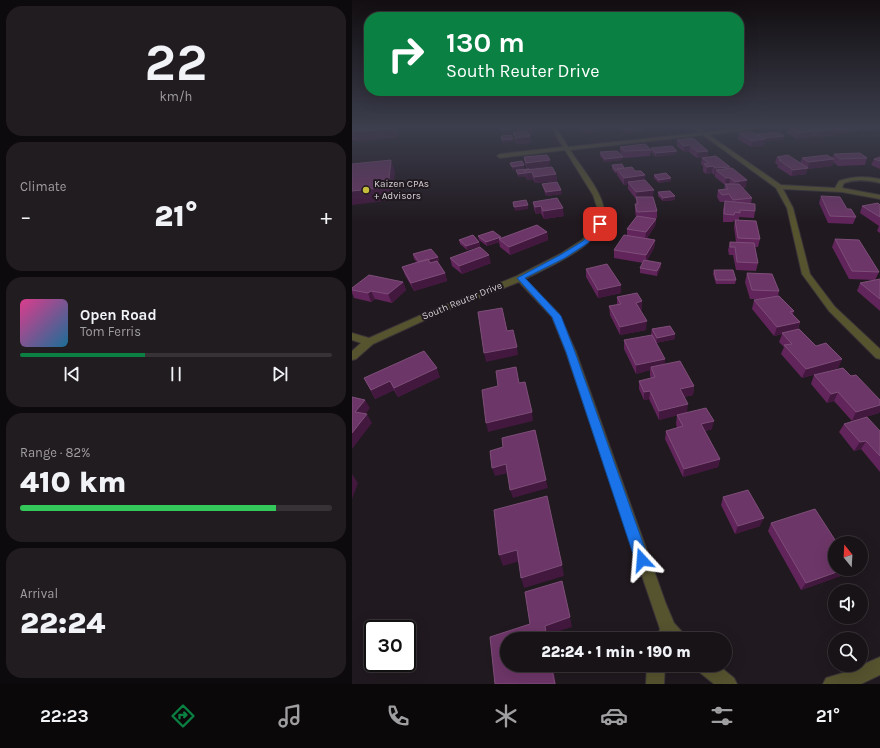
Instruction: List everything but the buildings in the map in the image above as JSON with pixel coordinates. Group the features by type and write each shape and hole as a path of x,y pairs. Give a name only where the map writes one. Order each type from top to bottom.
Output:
{"street":[{"name":"South Reuter Drive","path":"352,356 369,342 433,313 520,278 563,256 585,242 600,224 601,210 596,195 573,159"},
{"path":"739,159 779,187 790,208 806,274 832,309 880,355"},
{"path":"838,189 841,182 851,178 866,178 880,181"},
{"path":"779,187 838,189 867,193 880,197"},
{"path":"520,278 556,316 576,367 668,632"},
{"path":"352,336 369,342"},
{"path":"832,684 847,681 880,666"},
{"path":"655,672 655,684"},
{"path":"713,672 728,684"}],"place":[{"name":"Kaizen CPAs + Advisors","path":"366,190"}],"route":[{"path":"600,224 585,242 563,256 520,278 556,316 570,352 642,560"}]}
